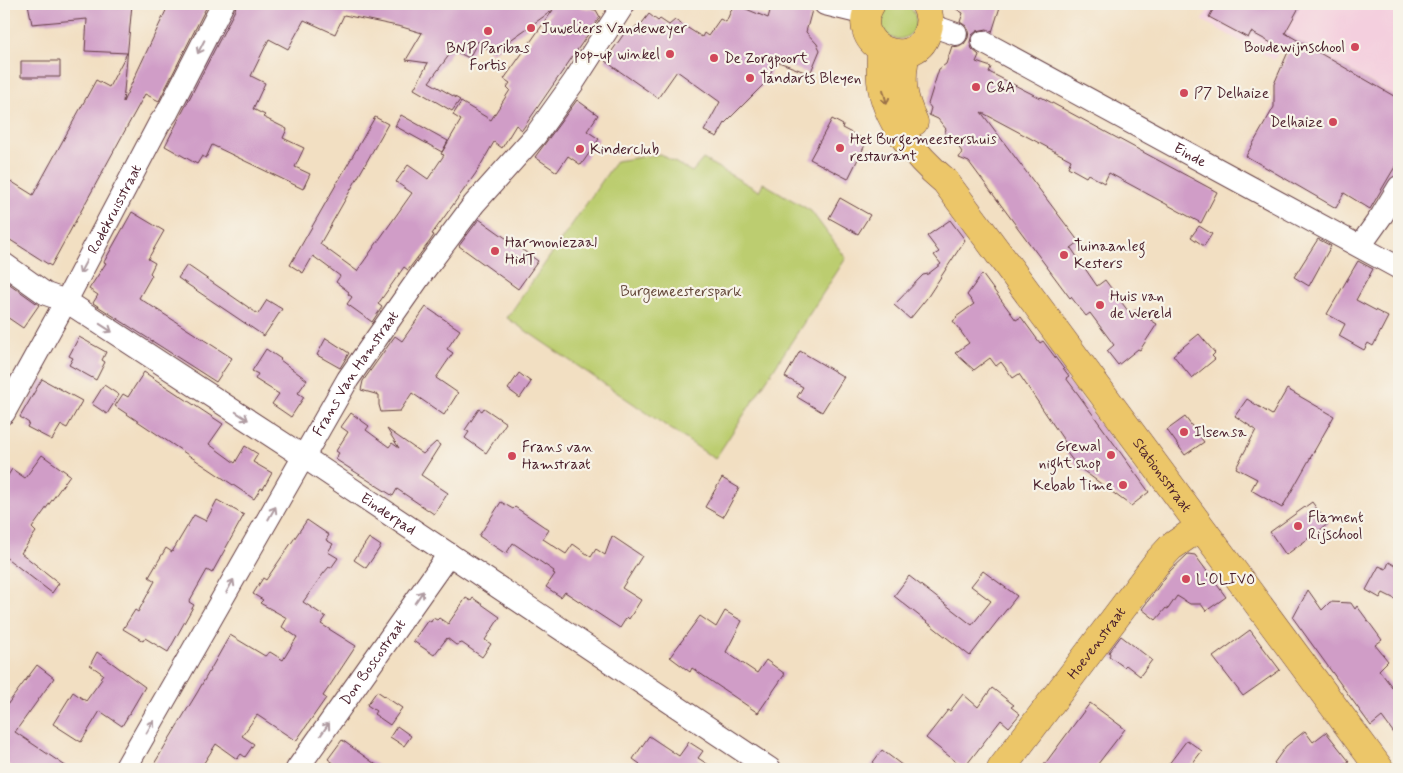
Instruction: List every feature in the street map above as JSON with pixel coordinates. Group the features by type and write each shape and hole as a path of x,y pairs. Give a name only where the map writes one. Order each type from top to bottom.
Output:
{"main road":[{"path":"868,9 866,30 870,38 893,51 918,47 926,37 927,14"},
{"name":"Stationsstraat","path":"893,51 881,82 887,105 898,126 929,167 945,181 1380,769"},
{"name":"Hoevenstraat","path":"1001,769 1158,561 1171,547 1200,527"}],"street":[{"name":"Rodekruisstraat","path":"4,413 159,124 167,113 223,4"},
{"name":"Frans Van Hamstraat","path":"125,769 348,379 423,272 474,204 534,136 573,83 624,4"},
{"path":"825,4 868,9"},
{"path":"927,14 956,34"},
{"name":"Einde","path":"983,42 1399,268"},
{"path":"1360,246 1399,187"},
{"name":"Einderpad","path":"4,264 46,294 66,300 770,769"},
{"name":"Don Boscostraat","path":"297,769 449,554"}],"shaded area":[{"name":"Boudewijnschool","path":"1212,4 1399,4 1399,98 1289,35 1274,60 1202,20"}],"green space":[{"path":"898,3 905,4 911,8 915,14 915,28 911,34 905,38 898,39 891,38 885,34 881,28 880,21 881,14 885,8 891,4"},
{"name":"Burgemeesterspark","path":"660,154 692,172 703,159 759,191 763,183 811,211 846,258 715,459 507,318 616,161"}],"building":[{"path":"28,4 132,4 123,102 169,4 208,4 159,101 145,94 51,266 4,236 4,177 33,195 96,80 109,87 127,53 85,51 87,19 32,24"},
{"path":"236,4 562,4 596,10 600,17 522,130 516,125 502,148 494,142 476,173 432,234 434,235 430,241 408,270 404,267 378,304 382,307 372,322 347,304 352,297 348,294 349,292 336,282 340,276 313,256 303,273 290,265 375,117 388,124 320,244 357,271 412,193 396,182 408,165 428,179 444,155 441,154 461,120 453,115 461,102 491,120 510,90 507,87 510,83 504,79 553,10 492,53 478,41 469,58 453,50 429,82 460,100 452,111 414,89 428,63 406,60 422,33 344,15 335,34 304,20 288,49 269,39 251,76 265,83 253,109 265,115 263,117 287,129 283,138 304,148 295,167 310,174 303,189 212,145 206,158 202,156 197,164 165,146 235,10"},
{"path":"734,4 768,18 772,4 789,4 812,10 806,32 820,50 810,74 776,61 766,82 725,123 717,137 704,131 720,102 677,71 658,98 605,61 628,28 632,31 637,25 639,27 649,14 658,21 660,19 669,25 675,20 702,37 704,33 708,36 720,19 726,22"},
{"path":"948,4 1001,4 992,32 987,29 977,31 972,35 970,42 972,49 979,55 976,62 991,67 989,72 1041,97 1217,192 1201,223 1109,173 1104,183 1088,174 1086,177 1068,167 1071,160 981,112 1079,242 1071,248 1097,286 1105,280 1131,315 1135,310 1157,324 1140,350 1138,349 1118,365 1107,351 1114,345 1090,313 1086,316 1070,298 969,162 959,158 962,152 953,139 944,136 946,129 938,119 929,115 931,108 928,104 939,69 946,64 952,46 959,47 968,38 969,31 960,22 963,13"},
{"name":"Delhaize","path":"1216,4 1301,4 1285,33 1399,99 1399,160 1370,209 1344,193 1336,208 1246,156 1274,107 1274,84 1288,52 1251,32 1248,38 1209,17"},
{"path":"21,61 60,61 60,77 21,77"},
{"path":"577,100 598,115 587,131 599,139 581,165 568,156 557,172 535,157"},
{"path":"401,115 448,141 442,152 395,126"},
{"name":"Het Burgemeestershuis restaurant","path":"832,119 843,125 842,128 867,141 848,179 810,159"},
{"path":"840,198 870,215 858,234 829,218"},
{"path":"132,212 164,231 148,259 155,263 150,273 152,275 139,298 232,358 216,382 93,303 98,295 89,289 106,263 104,262"},
{"name":"Harmoniezaal HidT","path":"479,219 538,261 518,289 459,246"},
{"path":"950,220 965,240 927,298 910,319 894,305 923,275 928,274 941,264 934,255 939,252 927,236"},
{"path":"1199,226 1212,234 1204,246 1191,237"},
{"path":"1318,239 1331,246 1309,286 1294,277"},
{"path":"1358,261 1373,269 1356,300 1388,317 1373,346 1368,343 1364,350 1339,336 1345,324 1327,314"},
{"path":"187,265 258,314 267,300 282,309 264,336 178,278"},
{"path":"982,274 1016,320 1021,317 1040,343 1043,341 1069,376 1066,378 1149,492 1131,506 1077,466 1061,445 1065,442 1019,374 1013,378 1001,362 996,366 990,358 974,370 955,353 969,343 953,321 974,304 967,295"},
{"path":"4,280 39,305 23,328 4,315"},
{"path":"426,307 460,330 447,349 453,353 436,378 458,393 444,415 412,393 400,411 381,412 379,395 361,390 363,381 395,336 402,341"},
{"path":"1199,334 1215,353 1212,356 1215,359 1192,378 1173,355"},
{"path":"79,337 106,352 102,360 105,362 96,380 69,365 73,358 69,356"},
{"path":"326,338 349,353 340,368 317,355"},
{"path":"266,349 307,380 298,393 304,397 291,417 272,404 279,394 255,379 258,374 252,371"},
{"path":"800,351 844,377 822,412 797,397 803,387 785,377"},
{"path":"144,372 223,424 209,444 235,463 245,446 258,454 253,462 272,473 263,489 261,488 254,499 115,406 123,394 128,397"},
{"path":"519,373 531,382 520,398 508,389"},
{"path":"42,379 82,401 67,428 61,425 52,440 27,427 29,423 20,417"},
{"path":"104,385 119,395 107,414 92,404"},
{"path":"1287,389 1334,416 1282,508 1251,490 1257,479 1236,468 1256,430 1235,416 1247,399 1272,415"},
{"path":"484,408 506,423 486,453 465,438 469,432 465,430 479,409 482,411"},
{"path":"351,413 369,426 366,430 389,447 392,443 399,448 387,429 423,454 436,442 440,445 421,475 448,493 434,514 397,489 393,496 335,459 339,453 336,451 348,432 341,427"},
{"name":"Ilsensa","path":"1185,417 1204,442 1185,455 1167,430"},
{"path":"42,455 70,475 32,528 36,532 21,553 59,583 52,593 4,556 4,482 12,469 25,478"},
{"path":"722,478 739,488 723,517 705,507"},
{"path":"217,500 244,515 212,573 207,570 189,602 194,605 168,652 145,638 143,641 123,629 135,610 138,612 155,581 149,577 166,548 172,552 194,515 206,521"},
{"path":"501,502 513,509 515,507 549,530 543,539 566,554 573,544 591,557 596,549 605,555 612,536 642,556 622,588 641,600 629,619 627,617 620,628 565,592 561,597 546,587 555,574 553,573 554,571 513,543 506,554 479,536"},
{"name":"Flament Rijschool","path":"1312,502 1328,524 1286,555 1270,532"},
{"path":"307,520 329,535 326,540 333,544 328,552 338,558 331,568 329,567 323,574 303,602 326,617 321,624 356,646 323,696 326,698 296,741 257,715 242,736 254,744 245,757 241,754 237,759 216,744 200,769 151,769 230,635 265,656 270,652 283,660 297,637 282,627 287,618 260,603 263,600 253,594 263,578 266,580"},
{"path":"369,538 381,546 366,568 354,560"},
{"name":"L'OLIVO","path":"1188,554 1195,555 1226,597 1206,611 1201,604 1190,604 1177,596 1168,609 1166,608 1156,620 1142,609 1170,571"},
{"path":"1389,562 1399,568 1399,601 1383,593 1380,598 1366,590 1379,566 1386,569"},
{"path":"983,571 1017,596 970,656 894,596 909,576 972,625 991,601 971,586"},
{"path":"1308,590 1322,610 1330,602 1351,603 1355,609 1357,606 1382,640 1375,645 1388,661 1379,670 1399,696 1399,740 1382,717 1371,726 1293,618"},
{"path":"466,598 471,601 473,598 500,617 485,640 491,644 482,657 462,643 456,645 447,638 434,655 413,641 428,620 431,622 433,618 437,620 439,618 448,624"},
{"path":"725,611 742,621 726,652 757,673 766,660 785,674 758,713 692,668 690,672 670,657 700,616 716,627"},
{"path":"1250,630 1280,670 1243,696 1213,657"},
{"path":"1121,636 1152,660 1140,676 1126,665 1124,667 1109,656 1109,652"},
{"path":"97,652 145,687 122,726 100,711 81,742 53,724 73,692 86,701 102,679 100,678 103,674 90,665"},
{"path":"37,665 54,678 15,732 70,769 15,769 4,762 4,709"},
{"path":"992,688 1014,705 1011,707 1020,714 1009,727 1001,720 964,768 926,738 963,694 978,707"},
{"path":"377,691 402,708 390,725 374,714 376,711 367,705"},
{"path":"1090,703 1125,729 1094,769 1041,769"},
{"path":"397,726 411,736 404,746 390,737"},
{"path":"1305,731 1313,742 1326,732 1349,761 1337,769 1281,769 1274,763 1286,746"},
{"path":"649,736 679,756 689,742 703,751 698,758 715,769 637,769 640,764 633,759"},
{"path":"342,740 382,769 342,769 328,759"},
{"path":"1187,740 1202,751 1188,769 1165,769"},
{"path":"882,750 907,769 868,769"}],"place":[{"name":"Juweliers Vandeweyer","path":"531,28"},
{"name":"BNP Paribas Fortis","path":"488,31"},
{"name":"Boudewijnschool","path":"1355,47"},
{"name":"pop-up winkel","path":"670,54"},
{"name":"De Zorgpoort","path":"714,58"},
{"name":"Tandarts Bleyen","path":"750,78"},
{"name":"C&A","path":"976,87"},
{"name":"P7 Delhaize","path":"1184,93"},
{"name":"Delhaize","path":"1333,122"},
{"name":"Het Burgemeestershuis restaurant","path":"840,148"},
{"name":"Kinderclub","path":"580,149"},
{"name":"Harmoniezaal HidT","path":"495,251"},
{"name":"Tuinaanleg Kesters","path":"1064,255"},
{"name":"Huis van de Wereld","path":"1100,305"},
{"name":"Ilsensa","path":"1184,432"},
{"name":"Grewal night shop","path":"1111,455"},
{"name":"Frans van Hamstraat","path":"512,456"},
{"name":"Kebab Time","path":"1123,485"},
{"name":"Flament Rijschool","path":"1298,526"},
{"name":"L'OLIVO","path":"1186,579"}]}
